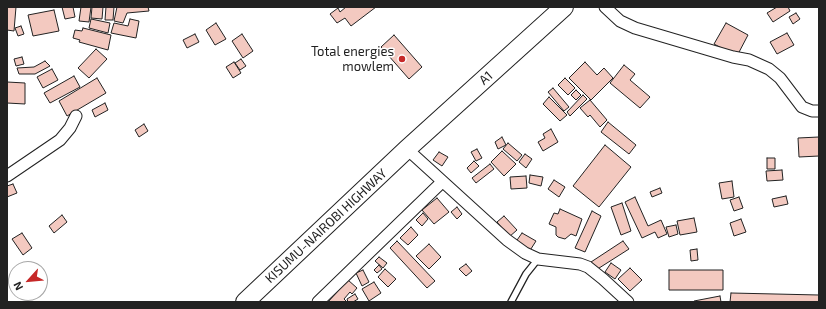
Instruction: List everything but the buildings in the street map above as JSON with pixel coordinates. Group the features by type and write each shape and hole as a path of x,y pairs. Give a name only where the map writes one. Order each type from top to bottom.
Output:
{"highway":[{"name":"A1","path":"407,149 564,7"},
{"name":"KISUMU-NAIROBI HIGHWAY","path":"245,302 407,149"}],"street":[{"path":"605,7 620,21 635,28 733,57 749,60 769,69 780,78 802,107 812,111 819,111"},
{"path":"7,176 60,140 70,128 76,116"},
{"path":"407,149 507,240 538,259 580,264 588,267 624,300"},
{"path":"318,302 442,182"}],"lane":[{"path":"511,302 526,274 538,259"}],"place":[{"name":"Total energies mowlem","path":"402,59"}]}
